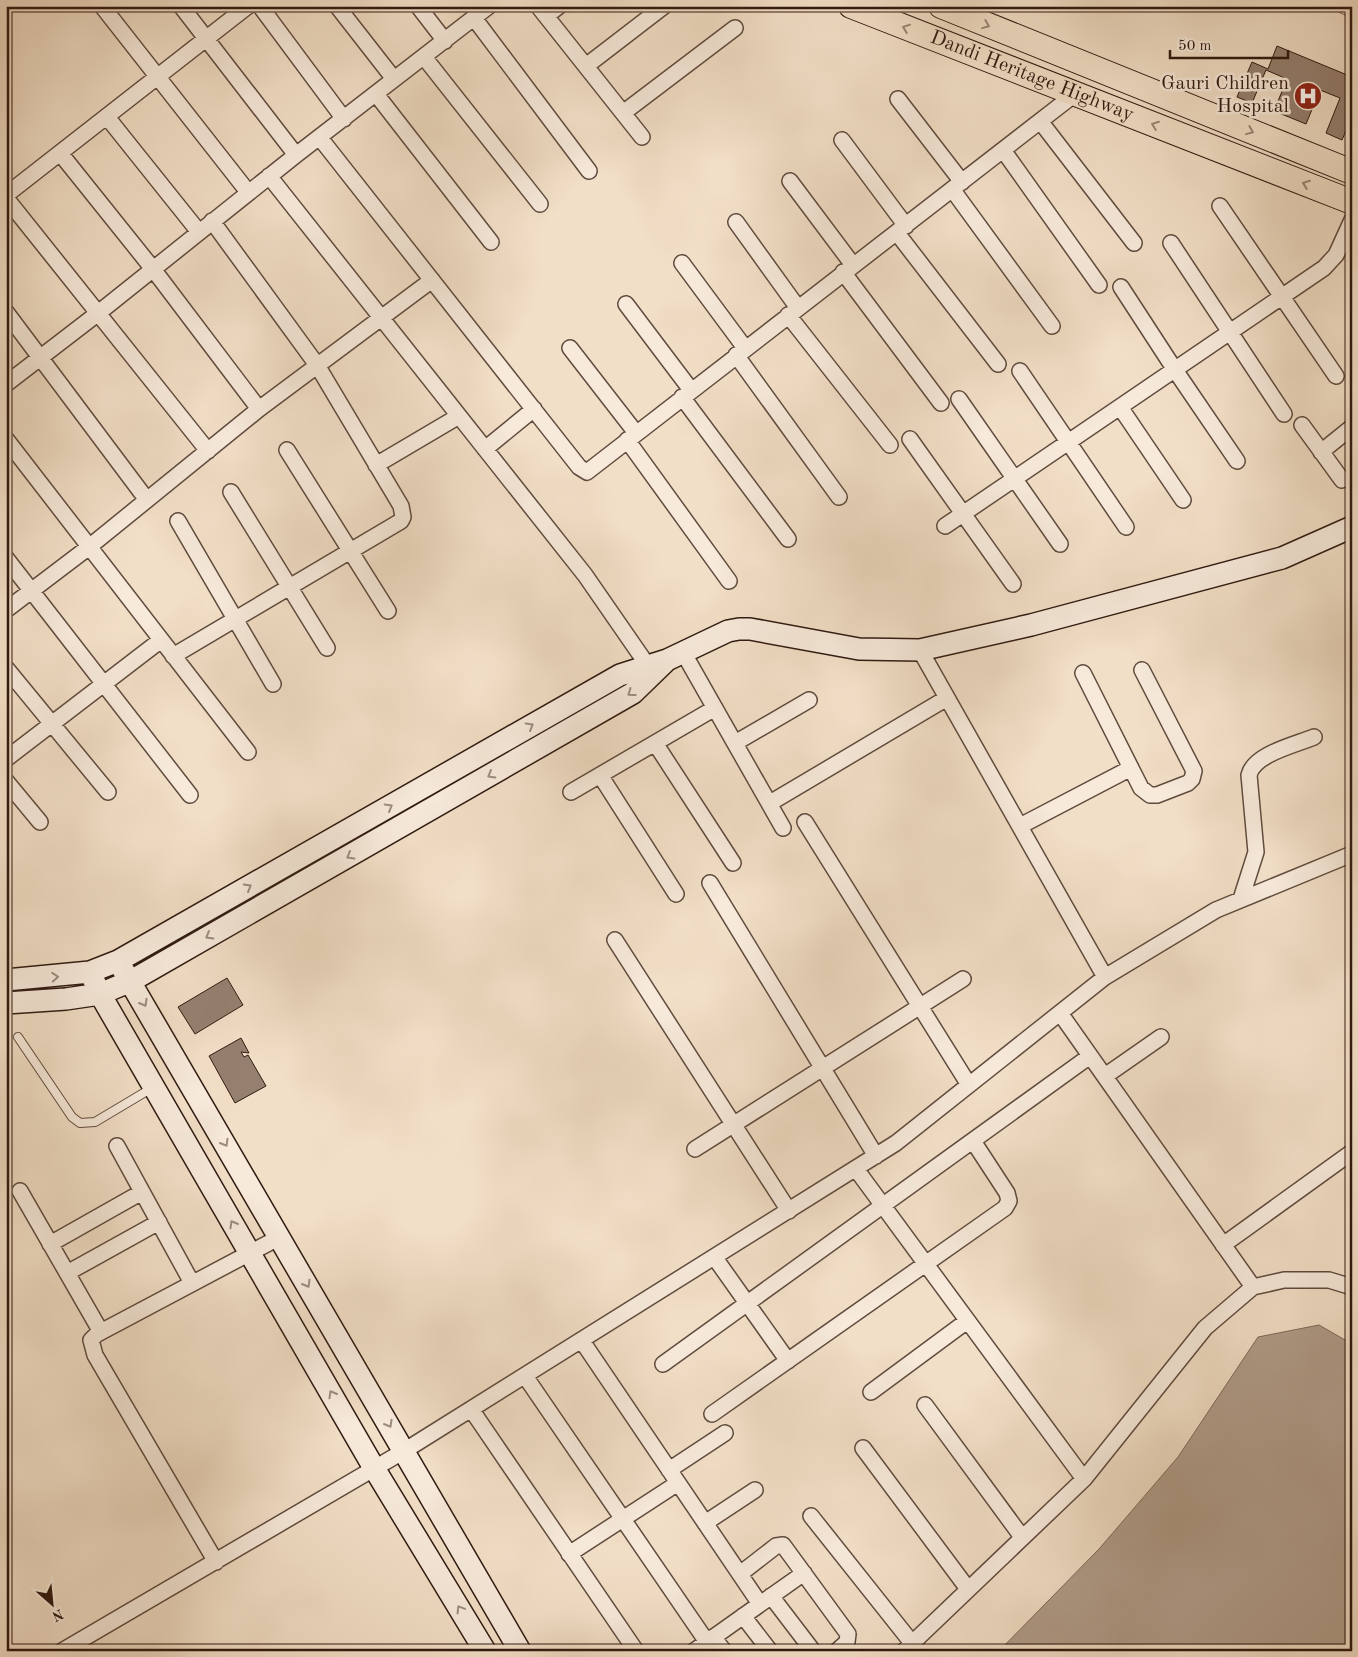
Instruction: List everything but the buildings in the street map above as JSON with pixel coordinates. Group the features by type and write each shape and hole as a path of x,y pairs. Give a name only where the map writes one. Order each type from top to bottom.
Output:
{"main road":[{"name":"Dandi Heritage Highway","path":"851,6 1352,202"},
{"name":"Dandi Heritage Highway","path":"941,6 1352,172"}],"street":[{"path":"102,6 248,192"},
{"path":"181,6 296,154"},
{"path":"208,451 97,314 6,196 248,6"},
{"path":"260,6 344,118"},
{"path":"337,6 394,79"},
{"path":"418,6 445,41"},
{"path":"6,384 97,314 296,154 320,138 489,6"},
{"path":"559,6 542,11 642,138"},
{"path":"586,66 664,6"},
{"path":"474,18 589,171"},
{"path":"623,113 735,28"},
{"path":"424,57 540,204"},
{"path":"376,94 491,242"},
{"path":"320,138 583,471 591,469 686,393 1075,94"},
{"path":"898,99 1052,326"},
{"path":"107,116 199,232"},
{"path":"1040,121 1134,243"},
{"path":"842,140 901,229 998,364"},
{"path":"1003,150 1099,285"},
{"path":"60,153 153,269 259,409"},
{"path":"269,176 603,599 674,656 715,708 783,828"},
{"path":"790,181 941,403"},
{"path":"1220,206 1336,376"},
{"path":"945,526 1332,261 1352,220"},
{"path":"174,656 401,521 403,517 401,506 317,365 212,221"},
{"path":"736,222 793,311 890,445"},
{"path":"1171,243 1284,414"},
{"path":"682,263 839,497"},
{"path":"6,610 89,547 259,409 432,280"},
{"path":"1122,287 1175,370 1237,460"},
{"path":"626,304 788,539"},
{"path":"6,312 41,356 147,500"},
{"path":"570,348 729,581"},
{"path":"1020,371 1126,527"},
{"path":"959,399 1060,544"},
{"path":"1120,407 1183,500"},
{"path":"485,449 534,410"},
{"path":"376,465 459,416"},
{"path":"1302,425 1342,480"},
{"path":"1322,452 1352,427"},
{"path":"6,438 248,752"},
{"path":"910,439 1013,584"},
{"path":"287,450 388,611"},
{"path":"231,492 327,648"},
{"path":"178,521 273,684"},
{"path":"6,980 90,972 118,961 620,675 674,656 728,631 750,629 859,649 920,650 1031,625 1282,558 1352,527"},
{"path":"6,558 190,795"},
{"path":"6,759 161,640"},
{"path":"920,650 1105,977"},
{"path":"6,1003 66,1000 100,994 131,981 633,693 674,656"},
{"path":"6,668 108,792"},
{"path":"1083,673 1141,788 1150,795 1157,795 1188,783 1194,775 1192,765 1142,670"},
{"path":"770,803 946,696"},
{"path":"735,743 809,700"},
{"path":"571,792 715,708"},
{"path":"1242,899 1256,852 1249,775 1251,768 1263,758 1314,738"},
{"path":"655,743 733,863"},
{"path":"1020,826 1131,768"},
{"path":"600,775 676,894"},
{"path":"6,781 40,822"},
{"path":"805,822 969,1085"},
{"path":"66,1650 404,1451 856,1169 896,1143 1105,977 1216,910 1352,854"},
{"path":"710,883 876,1156"},
{"path":"615,940 789,1211"},
{"path":"118,961 520,1651"},
{"path":"90,972 100,994 374,1468 485,1651"},
{"path":"695,1149 963,979"},
{"path":"1060,1013 1254,1287"},
{"path":"1105,1076 1161,1037"},
{"path":"662,1364 1090,1056"},
{"path":"712,1414 1005,1208 1009,1201 1007,1193 973,1141"},
{"path":"117,1146 192,1283"},
{"path":"1223,1245 1352,1152"},
{"path":"856,1169 1084,1479"},
{"path":"20,1191 101,1332"},
{"path":"50,1244 142,1192"},
{"path":"67,1273 158,1222"},
{"path":"216,1562 95,1355 91,1340 101,1332 280,1237"},
{"path":"715,1258 788,1361"},
{"path":"811,1516 908,1647 1022,1536 1084,1479 1205,1328 1254,1287 1284,1280 1329,1280 1352,1287"},
{"path":"871,1392 968,1321"},
{"path":"582,1341 740,1574 813,1651"},
{"path":"525,1376 624,1519 705,1643 724,1651"},
{"path":"925,1406 1022,1536"},
{"path":"470,1409 636,1651"},
{"path":"669,1470 725,1433"},
{"path":"863,1448 968,1589"},
{"path":"570,1554 678,1483"},
{"path":"705,1523 755,1490"},
{"path":"740,1574 776,1546 782,1544 848,1634 847,1642 837,1651"},
{"path":"705,1643 804,1573"},
{"path":"743,1616 770,1651"}],"lane":[{"path":"1336,6 1352,12"},
{"path":"18,1037 72,1116 80,1122 96,1122 154,1087"}],"shaded area":[{"path":"1319,1325 1352,1344 1352,1651 999,1651 1099,1549 1178,1457 1258,1337"}],"place":[{"name":"Gauri Children Hospital","path":"1308,96"}]}
